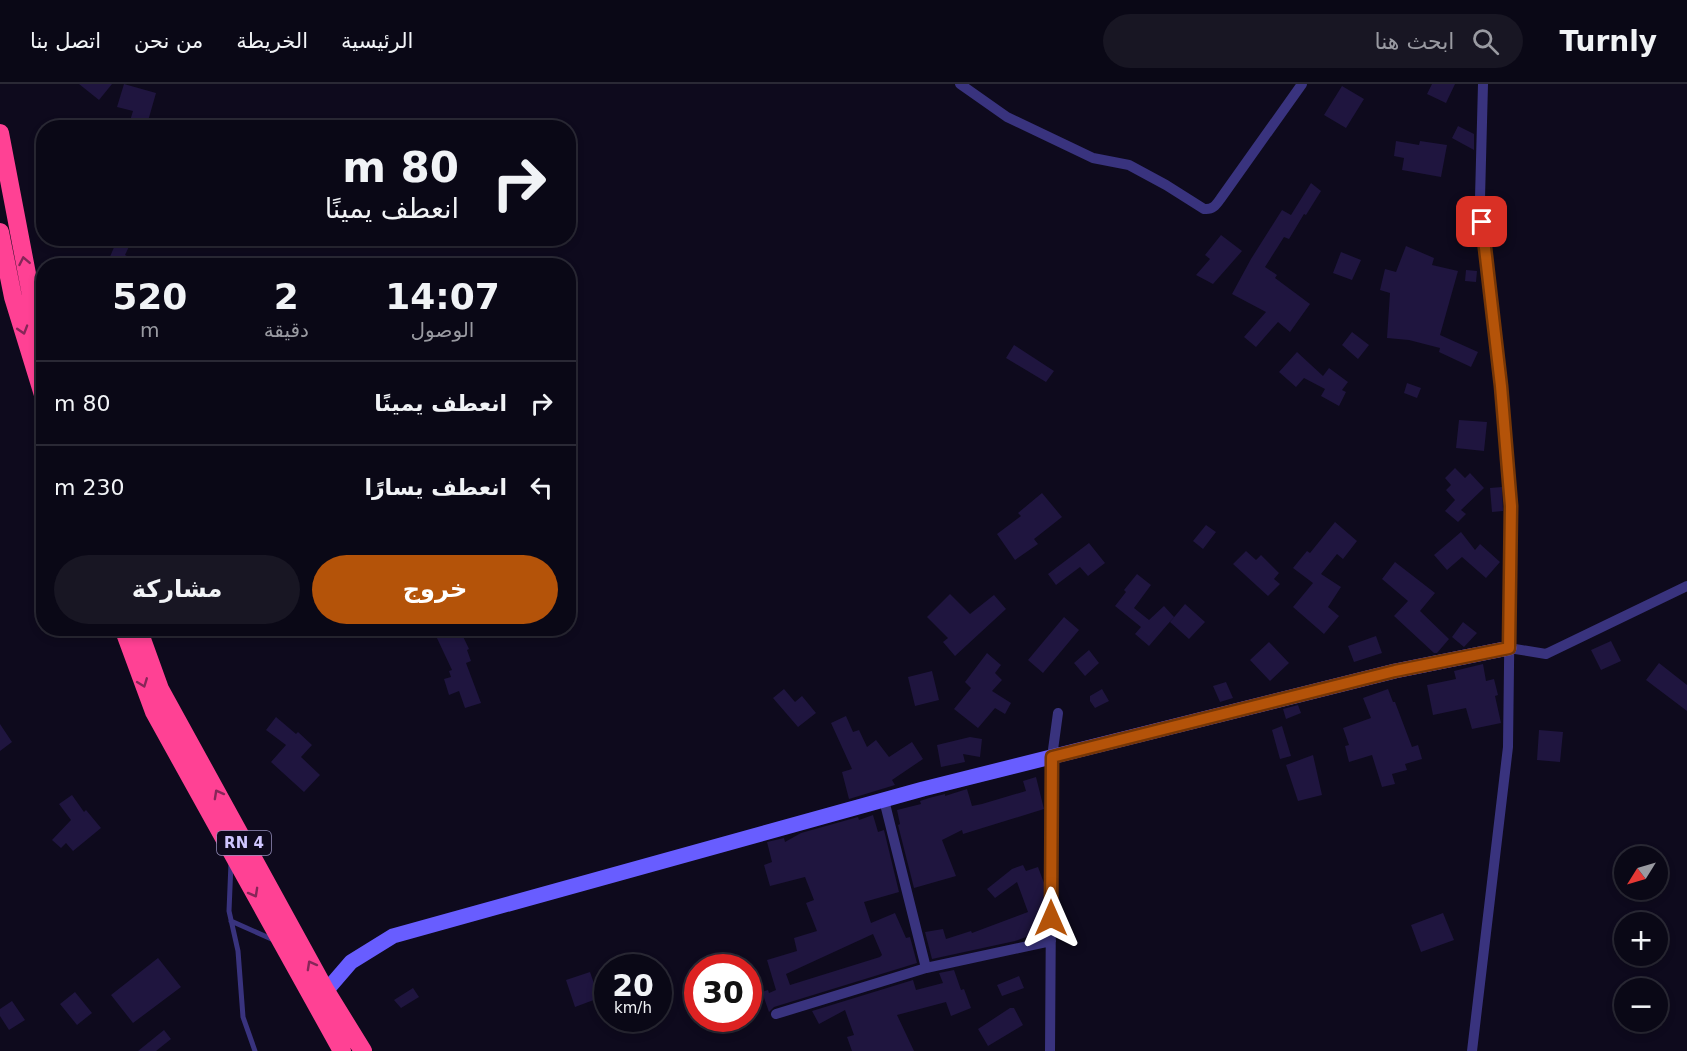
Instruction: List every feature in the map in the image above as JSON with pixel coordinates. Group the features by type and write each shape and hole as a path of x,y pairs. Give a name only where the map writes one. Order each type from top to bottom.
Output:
{"highway":[{"path":"0,133 36,313"},
{"path":"0,232 13,297 36,372"},
{"name":"RN 4","path":"126,636 154,712 342,1051"},
{"name":"RN 4","path":"141,636 160,688 326,991 363,1051"}],"street":[{"path":"960,84 1007,117 1055,142 1093,159 1129,165 1209,210 1214,208 1302,84"},
{"path":"1472,1051 1508,747 1511,506 1501,386 1480,198 1483,84"},
{"path":"326,991 351,962 393,936 884,800 1395,671 1509,648 1546,654 1687,586"},
{"path":"1050,1051 1052,757 1058,713"},
{"path":"884,800 926,968"},
{"path":"776,1014 926,968 1051,941"}],"lane":[{"path":"232,852 229,902 231,921 238,951 243,1017 255,1051"},
{"path":"231,921 282,944"}],"building":[{"path":"79,84 112,84 99,100"},
{"path":"124,84 156,93 148,120 130,120 133,111 117,107"},
{"path":"1432,84 1455,84 1446,103 1427,94"},
{"path":"1342,86 1364,99 1346,128 1324,115"},
{"path":"1458,126 1474,134 1474,150 1452,138"},
{"path":"1396,141 1419,145 1420,141 1447,145 1441,177 1402,170 1404,158 1394,156"},
{"path":"1311,183 1321,191 1289,239 1284,237 1265,267 1277,275 1275,278 1310,304 1290,332 1278,322 1256,347 1244,337 1266,312 1232,294 1282,210 1291,215"},
{"path":"1221,235 1242,251 1213,284 1196,275 1210,259 1205,255"},
{"path":"115,246 129,246 125,255 131,258 109,258"},
{"path":"1406,246 1434,258 1432,265 1458,271 1440,335 1478,352 1471,367 1439,352 1440,348 1409,340 1387,338 1390,293 1380,290 1385,269 1396,272"},
{"path":"1341,252 1361,260 1352,280 1333,273"},
{"path":"1466,270 1477,271 1476,282 1465,281"},
{"path":"1352,332 1369,345 1358,359 1342,345"},
{"path":"1014,345 1054,371 1046,382 1006,358"},
{"path":"1297,352 1323,376 1329,368 1348,382 1342,390 1346,392 1339,406 1321,396 1325,389 1304,378 1296,387 1279,372"},
{"path":"1407,383 1421,388 1417,398 1404,393"},
{"path":"1459,420 1487,422 1484,451 1456,448"},
{"path":"1455,468 1465,478 1470,473 1484,488 1461,510 1466,514 1458,522 1445,511 1455,500 1446,490 1451,485 1445,478"},
{"path":"1502,487 1503,511 1492,512 1490,488"},
{"path":"1042,493 1062,517 1034,539 1038,544 1015,560 997,534 1021,516 1018,513"},
{"path":"1335,522 1357,541 1343,559 1337,554 1321,574 1341,587 1328,607 1339,616 1324,634 1293,607 1313,583 1293,568 1307,551 1310,553"},
{"path":"1206,525 1216,532 1203,549 1193,541"},
{"path":"1461,532 1475,550 1480,544 1500,562 1486,578 1462,557 1447,570 1434,555"},
{"path":"1089,543 1105,563 1088,576 1080,567 1056,585 1048,574"},
{"path":"1246,551 1256,560 1261,555 1279,573 1274,579 1280,584 1268,596 1233,564"},
{"path":"1395,562 1435,593 1420,611 1449,639 1437,653 1434,653 1394,616 1408,601 1382,579"},
{"path":"1137,574 1151,585 1134,608 1149,620 1164,606 1174,617 1149,646 1135,634 1141,627 1115,606"},
{"path":"950,594 970,614 994,595 1006,609 955,656 943,642 948,638 927,617"},
{"path":"1185,604 1205,622 1189,639 1170,622"},
{"path":"1064,617 1079,630 1043,673 1028,660"},
{"path":"1463,622 1477,633 1464,647 1452,637"},
{"path":"436,636 463,636 469,649 467,650 471,661 466,663 481,703 465,708 459,691 449,695 444,679 451,677 449,671 452,670"},
{"path":"1376,636 1382,653 1354,662 1348,646"},
{"path":"1611,641 1621,661 1601,670 1591,650"},
{"path":"1269,642 1289,663 1270,681 1250,660"},
{"path":"1089,650 1099,663 1085,676 1074,663"},
{"path":"987,653 1001,665 995,673 1002,680 992,691 1011,703 1005,714 995,708 978,728 954,709 971,688 965,682"},
{"path":"1659,663 1687,685 1687,711 1646,680"},
{"path":"1483,664 1486,681 1494,679 1501,723 1472,729 1466,708 1433,715 1427,685 1456,679 1454,671"},
{"path":"932,671 939,700 915,706 908,677"},
{"path":"1226,682 1233,698 1220,702 1213,686"},
{"path":"784,689 795,702 802,696 816,713 798,727 773,698"},
{"path":"1102,689 1109,701 1095,708 1090,701 1090,696"},
{"path":"1388,689 1412,747 1418,745 1422,759 1405,764 1407,770 1392,774 1395,784 1382,787 1372,755 1349,762 1345,746 1349,745 1343,728 1371,718 1363,698"},
{"path":"1298,705 1301,713 1286,719 1283,709"},
{"path":"846,716 853,732 859,730 867,747 876,740 889,757 912,742 923,759 892,780 895,785 849,799 842,772 852,769 831,723"},
{"path":"276,717 312,745 301,757 320,775 304,792 271,762 286,745 266,730"},
{"path":"0,724 12,742 0,751"},
{"path":"1282,726 1291,756 1280,759 1272,730"},
{"path":"1539,730 1563,732 1560,762 1537,760"},
{"path":"970,737 982,739 980,757 963,754 965,762 941,767 937,745"},
{"path":"1313,755 1322,795 1298,801 1286,765"},
{"path":"1036,777 1044,809 963,834 962,830 942,840 956,876 914,888 898,825 900,824 897,810 921,804 920,801 929,798 967,789 972,806 982,804 1026,791 1023,781"},
{"path":"72,795 84,812 86,810 101,828 73,851 66,843 61,848 52,840 71,820 59,804"},
{"path":"873,815 878,832 884,830 899,892 864,902 871,923 895,913 906,938 910,937 917,963 774,1007 769,1012 762,992 768,990 769,993 776,990 767,960 797,951 794,938 817,931 806,903 814,900 805,877 770,886 764,865 772,862 767,842 784,838 785,842 801,833 858,817 859,820","holes":["873,934 882,955 790,985 786,974"]},
{"path":"1023,865 1026,871 1038,867 1044,883 1043,935 1035,937 1034,934 1015,941 932,959 925,932 943,929 946,939 971,931 972,933 1028,912 1017,882 995,898 987,889 1012,869"},
{"path":"1443,913 1454,940 1421,952 1411,925"},
{"path":"158,958 181,987 133,1023 111,995"},
{"path":"954,970 971,1008 951,1016 946,1002 897,1015 914,1051 852,1051 847,1037 854,1035 845,1010 819,1024 812,1011 913,980 916,990 943,983 939,973"},
{"path":"590,972 594,984 594,1000 575,1007 566,980"},
{"path":"1019,976 1024,988 1002,996 997,985"},
{"path":"413,988 419,997 401,1008 394,1000"},
{"path":"75,992 92,1013 77,1025 60,1004"},
{"path":"12,1001 25,1020 9,1030 0,1016 0,1009"},
{"path":"1010,1008 1014,1008 1023,1025 988,1046 978,1029"},
{"path":"164,1030 171,1039 156,1051 138,1051"}],"route":[{"path":"1051,918 1052,757 1395,671 1509,648 1511,506 1501,386 1482,222"}]}
